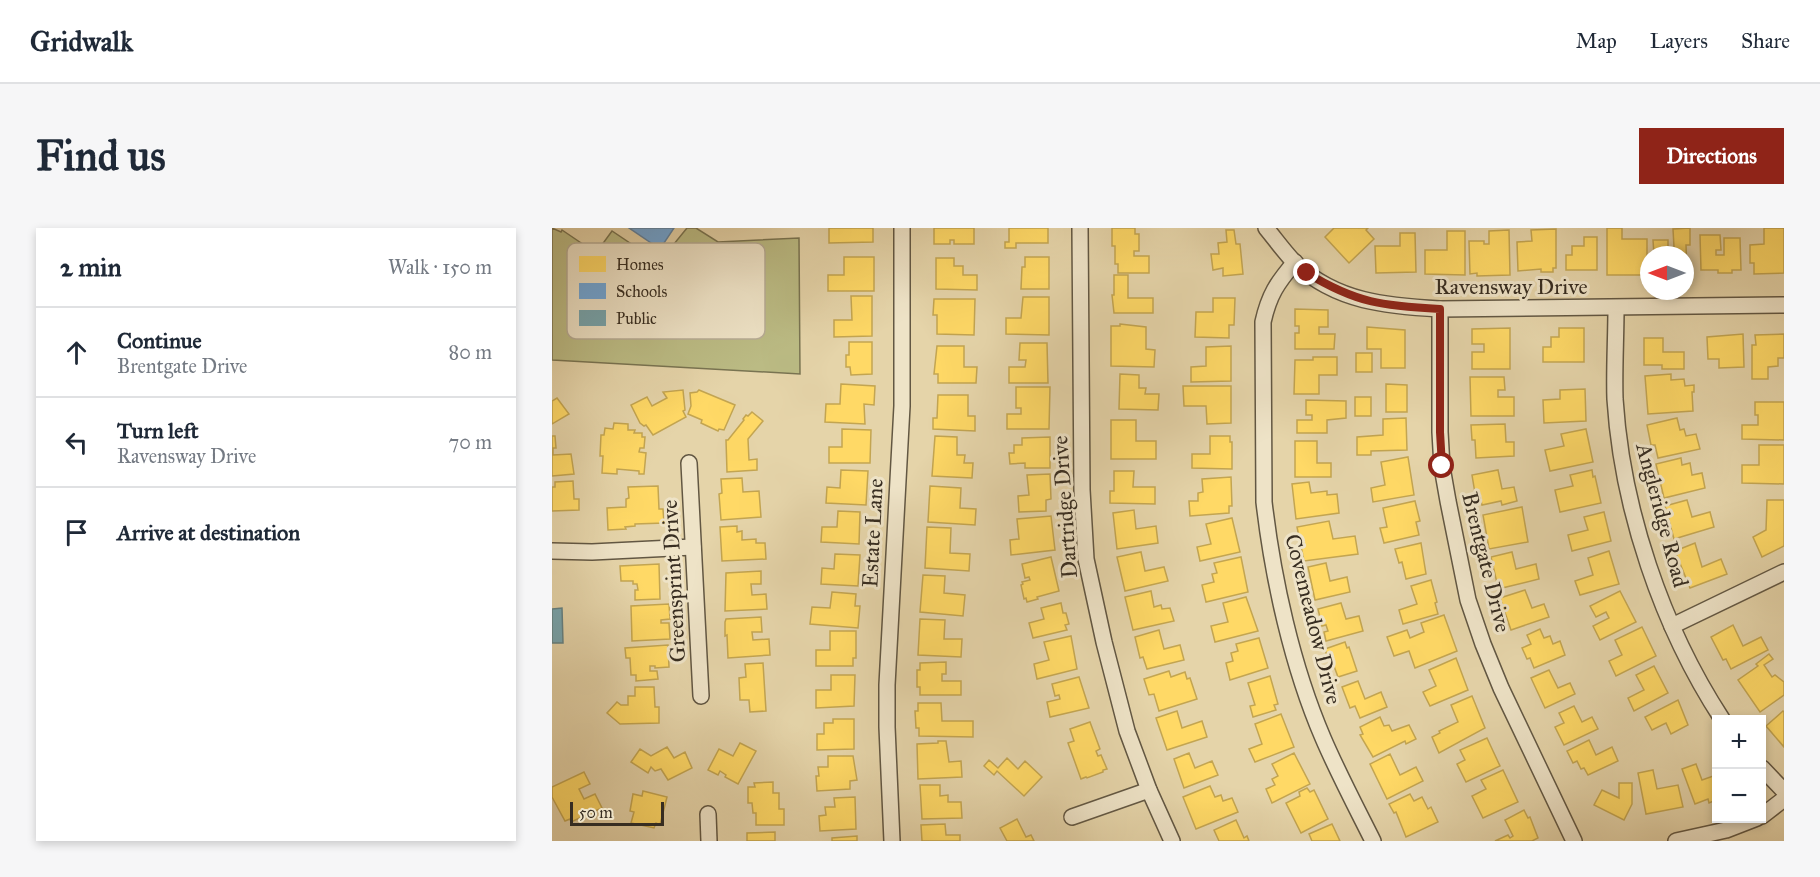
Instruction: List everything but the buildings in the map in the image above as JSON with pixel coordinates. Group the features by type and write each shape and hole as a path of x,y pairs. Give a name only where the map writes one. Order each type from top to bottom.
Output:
{"street":[{"name":"Estate Lane","path":"892,841 887,686 902,406 902,228"},
{"name":"Dartridge Drive","path":"1080,228 1082,490 1086,559 1127,731 1149,790 1172,841"},
{"name":"Ravensway Drive","path":"1266,228 1295,262 1332,288 1352,297 1391,307 1616,308 1784,304"},
{"name":"Covemeadow Drive","path":"1295,262 1274,287 1267,303 1263,322 1266,524 1281,603 1308,696 1323,737 1373,841"},
{"name":"Angleridge Road","path":"1616,308 1615,397 1626,473 1651,574 1671,626 1719,715"},
{"name":"Brentgate Drive","path":"1440,309 1442,466 1468,600 1501,688 1574,841"},
{"name":"Greensprint Drive","path":"689,463 701,696"},
{"path":"552,551 592,552 693,547"},
{"path":"1671,626 1784,572"},
{"path":"1762,769 1784,791"},
{"path":"1072,817 1149,790"},
{"path":"1766,813 1784,800"},
{"path":"708,814 709,841"},
{"path":"1676,841 1726,830 1746,823"}],"green space":[{"path":"552,228 561,232 562,230 581,243 567,243 567,339 765,339 765,243 675,243 687,228 696,228 718,242 799,238 800,374 552,360"},
{"path":"612,231 630,243 603,243"}],"route":[{"path":"1307,273 1332,288 1369,302 1391,307 1440,309 1442,466"}]}
